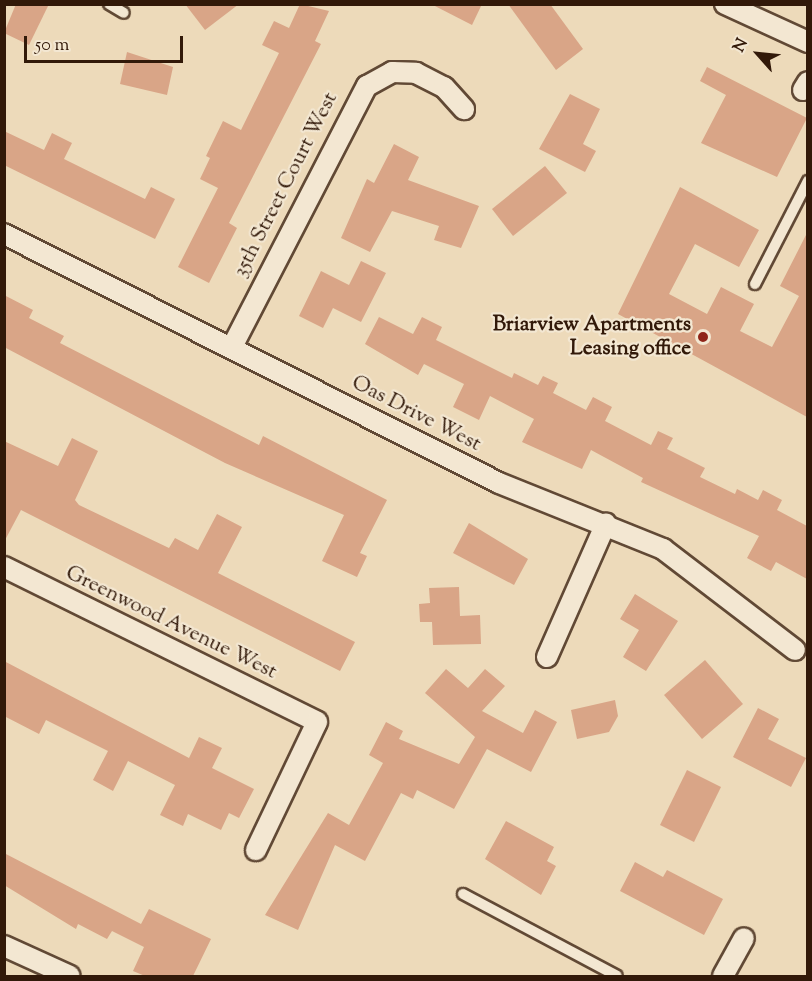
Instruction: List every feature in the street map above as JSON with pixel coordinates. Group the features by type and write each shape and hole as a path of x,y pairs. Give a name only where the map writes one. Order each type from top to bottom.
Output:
{"street":[{"path":"725,4 807,42"},
{"name":"35th Street Court West","path":"232,346 367,86 392,72 416,73 444,87 464,109"},
{"name":"Oas Drive West","path":"4,234 232,346 499,483 606,523 685,563 795,650"},
{"path":"547,657 606,523"},
{"name":"Greenwood Avenue West","path":"4,567 316,722 256,850"},
{"path":"723,976 744,938"},
{"path":"4,946 70,976"}],"lane":[{"path":"109,4 124,13"},
{"path":"755,284 807,181"},
{"path":"463,894 616,976"}],"building":[{"path":"16,4 49,4 29,45 4,33"},
{"path":"185,4 239,4 205,30"},
{"path":"300,4 329,11 315,41 321,44 229,223 237,228 209,283 178,267 218,188 200,179 210,158 206,156 223,121 241,130 279,53 262,45 274,21 289,28"},
{"path":"431,4 482,4 472,25"},
{"path":"508,4 550,4 583,49 556,70"},
{"path":"127,52 173,67 167,95 120,84"},
{"path":"707,67 807,118 777,177 701,143 726,95 700,81"},
{"path":"570,94 600,109 583,144 596,151 585,172 539,149"},
{"path":"4,131 44,150 52,133 72,143 64,159 145,199 151,187 175,199 155,239 4,165"},
{"path":"394,144 419,157 408,180 479,206 461,248 434,240 439,226 392,211 370,252 341,238 367,179 374,183"},
{"path":"545,166 567,193 513,236 492,209"},
{"path":"680,187 759,230 739,267 695,244 669,294 707,314 721,287 754,304 740,331 772,347 799,296 780,286 807,233 807,417 618,314"},
{"path":"361,261 386,273 361,322 333,308 323,328 299,316 321,271 349,285"},
{"path":"4,295 33,310 29,318 64,336 60,343 259,445 263,436 387,500 360,553 367,556 357,577 322,561 344,515 225,463 4,347"},
{"path":"379,317 413,334 422,317 442,327 436,340 512,378 514,373 538,385 543,376 558,383 553,393 586,410 593,397 612,407 605,421 651,445 658,431 673,438 667,449 705,468 700,477 735,494 737,489 758,500 763,490 782,500 777,510 807,526 807,579 776,562 771,571 747,558 759,536 641,482 643,478 591,450 582,469 522,442 534,419 490,396 479,420 453,407 464,384 424,364 418,375 365,344"},
{"path":"72,438 98,451 75,500 79,505 169,548 175,538 198,550 217,514 242,527 218,573 355,642 340,671 21,510 4,542 4,441 58,466"},
{"path":"469,523 528,559 514,585 453,553"},
{"path":"459,587 460,616 480,615 481,644 433,645 432,622 420,622 419,604 430,603 429,588"},
{"path":"635,594 678,621 646,671 623,657 639,630 620,619"},
{"path":"705,660 743,704 702,739 664,695"},
{"path":"4,661 189,758 199,737 222,748 212,768 254,789 239,818 229,813 221,830 188,814 183,826 160,815 175,785 128,761 113,791 93,780 108,751 46,720 39,734 4,716"},
{"path":"446,669 468,688 485,669 505,686 482,711 523,733 535,710 557,722 531,772 487,749 454,809 417,790 413,799 401,793 365,861 335,845 298,930 265,915 328,813 349,825 383,763 369,755 386,722 403,731 399,739 459,764 475,737 425,693"},
{"path":"615,700 618,716 609,732 577,739 571,710"},
{"path":"758,708 779,719 768,739 806,758 791,787 733,757"},
{"path":"687,770 721,787 694,842 660,825"},
{"path":"506,821 554,847 547,861 556,866 541,895 485,859"},
{"path":"4,853 141,924 149,909 211,939 193,976 145,976 133,971 144,947 112,931 107,939 78,924 76,929 4,885"},
{"path":"635,862 663,877 667,870 723,899 704,935 620,891"}],"place":[{"name":"Briarview Apartments Leasing office","path":"703,337"}]}
